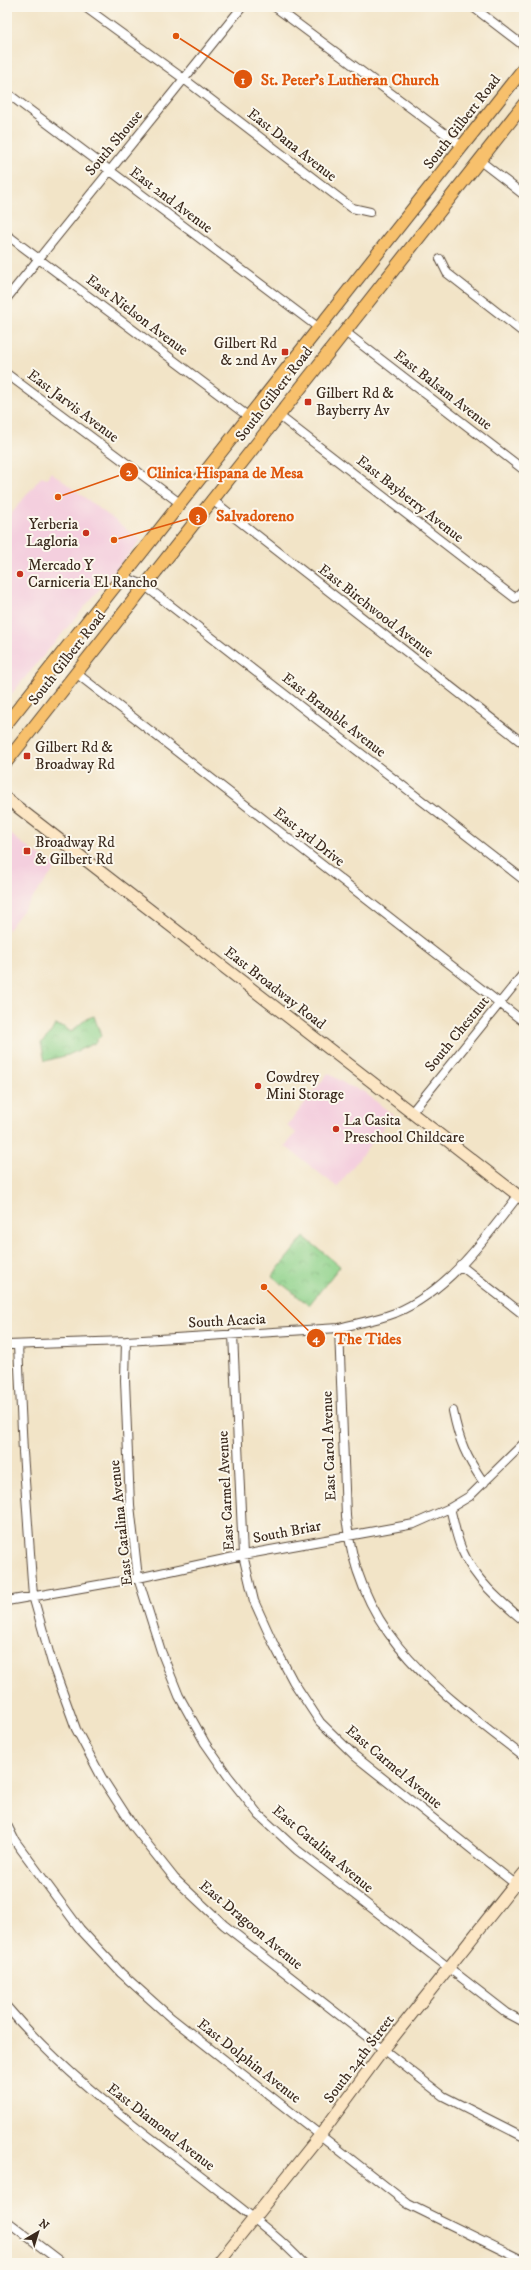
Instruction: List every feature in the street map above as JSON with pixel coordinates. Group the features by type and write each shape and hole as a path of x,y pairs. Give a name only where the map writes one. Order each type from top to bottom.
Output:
{"main road":[{"name":"South Gilbert Road","path":"7,722 524,68"},
{"name":"South Gilbert Road","path":"7,761 211,499 524,104"},
{"name":"East Broadway Road","path":"7,799 521,1198"},
{"name":"South 24th Street","path":"218,2263 321,2134 384,2049 450,1968 520,1888 524,1873"}],"street":[{"name":"East Dana Avenue","path":"85,7 184,79 352,208 370,212"},
{"name":"South Shouse","path":"7,298 242,7"},
{"path":"275,7 463,147"},
{"path":"473,7 524,46"},
{"name":"East 2nd Avenue","path":"7,93 319,328"},
{"path":"479,160 524,195"},
{"name":"East Nielson Avenue","path":"7,235 249,417"},
{"path":"440,259 447,273 524,333"},
{"name":"East Balsam Avenue","path":"344,331 524,470"},
{"name":"East Jarvis Avenue","path":"7,374 180,504"},
{"name":"East Bayberry Avenue","path":"278,415 515,598 524,589"},
{"name":"East Birchwood Avenue","path":"211,499 524,744"},
{"name":"East Bramble Avenue","path":"123,577 144,585 524,880"},
{"name":"East 3rd Drive","path":"76,674 524,1022"},
{"name":"South Chestnut","path":"412,1112 524,973"},
{"name":"South Acacia","path":"7,1345 126,1341 339,1328 395,1313 414,1303 443,1282 480,1244 521,1198"},
{"path":"460,1265 524,1315"},
{"name":"East Carol Avenue","path":"339,1328 348,1534 358,1577 391,1639 416,1668 447,1696 524,1757"},
{"name":"East Carmel Avenue","path":"232,1334 243,1555 254,1601 274,1645 293,1680 320,1722 354,1756 520,1888"},
{"name":"East Catalina Avenue","path":"126,1341 124,1380 130,1505 138,1578 161,1651 179,1696 205,1743 228,1776 259,1815 297,1850 507,2013 524,2022"},
{"name":"East Dragoon Avenue","path":"18,1345 23,1452 33,1596 52,1663 76,1729 102,1778 132,1826 175,1879 224,1925 442,2096 524,2137"},
{"path":"453,1411 458,1438 470,1463 484,1483"},
{"name":"South Briar","path":"7,1601 138,1578 348,1534 414,1524 450,1508 470,1496 523,1447"},
{"path":"450,1508 462,1550 481,1580 506,1606 524,1621"},
{"name":"East Dolphin Avenue","path":"7,1825 15,1841 75,1923 121,1973 170,2017 321,2134 408,2204 524,2261"},
{"name":"East Diamond Avenue","path":"8,2012 81,2082 253,2218 288,2247 303,2263"},
{"path":"7,2221 62,2263"}],"shaded area":[{"path":"51,472 141,540 8,698 7,519 42,476 46,479"},
{"path":"7,829 14,837 35,853 58,865 7,931"},
{"name":"La Casita Preschool Childcare","path":"328,1073 347,1085 363,1091 393,1115 337,1187 285,1146 296,1133 287,1126"}],"green space":[{"path":"94,1016 101,1036 97,1039 97,1042 68,1055 45,1061 41,1043 50,1034 55,1025 64,1027 71,1032 86,1019"},
{"path":"304,1237 340,1266 309,1305 272,1276"}],"place":[{"name":"St. Peter's Lutheran Church","path":"176,36"},
{"name":"Gilbert Rd & 2nd Av","path":"285,352"},
{"name":"Gilbert Rd & Bayberry Av","path":"308,402"},
{"name":"Clinica Hispana de Mesa","path":"58,497"},
{"name":"Yerberia Lagloria","path":"86,533"},
{"name":"Salvadoreno","path":"114,540"},
{"name":"Mercado Y Carniceria El Rancho","path":"20,574"},
{"name":"Gilbert Rd & Broadway Rd","path":"27,756"},
{"name":"Broadway Rd & Gilbert Rd","path":"27,851"},
{"name":"Cowdrey Mini Storage","path":"258,1086"},
{"name":"La Casita Preschool Childcare","path":"336,1129"},
{"name":"The Tides","path":"264,1287"}]}
